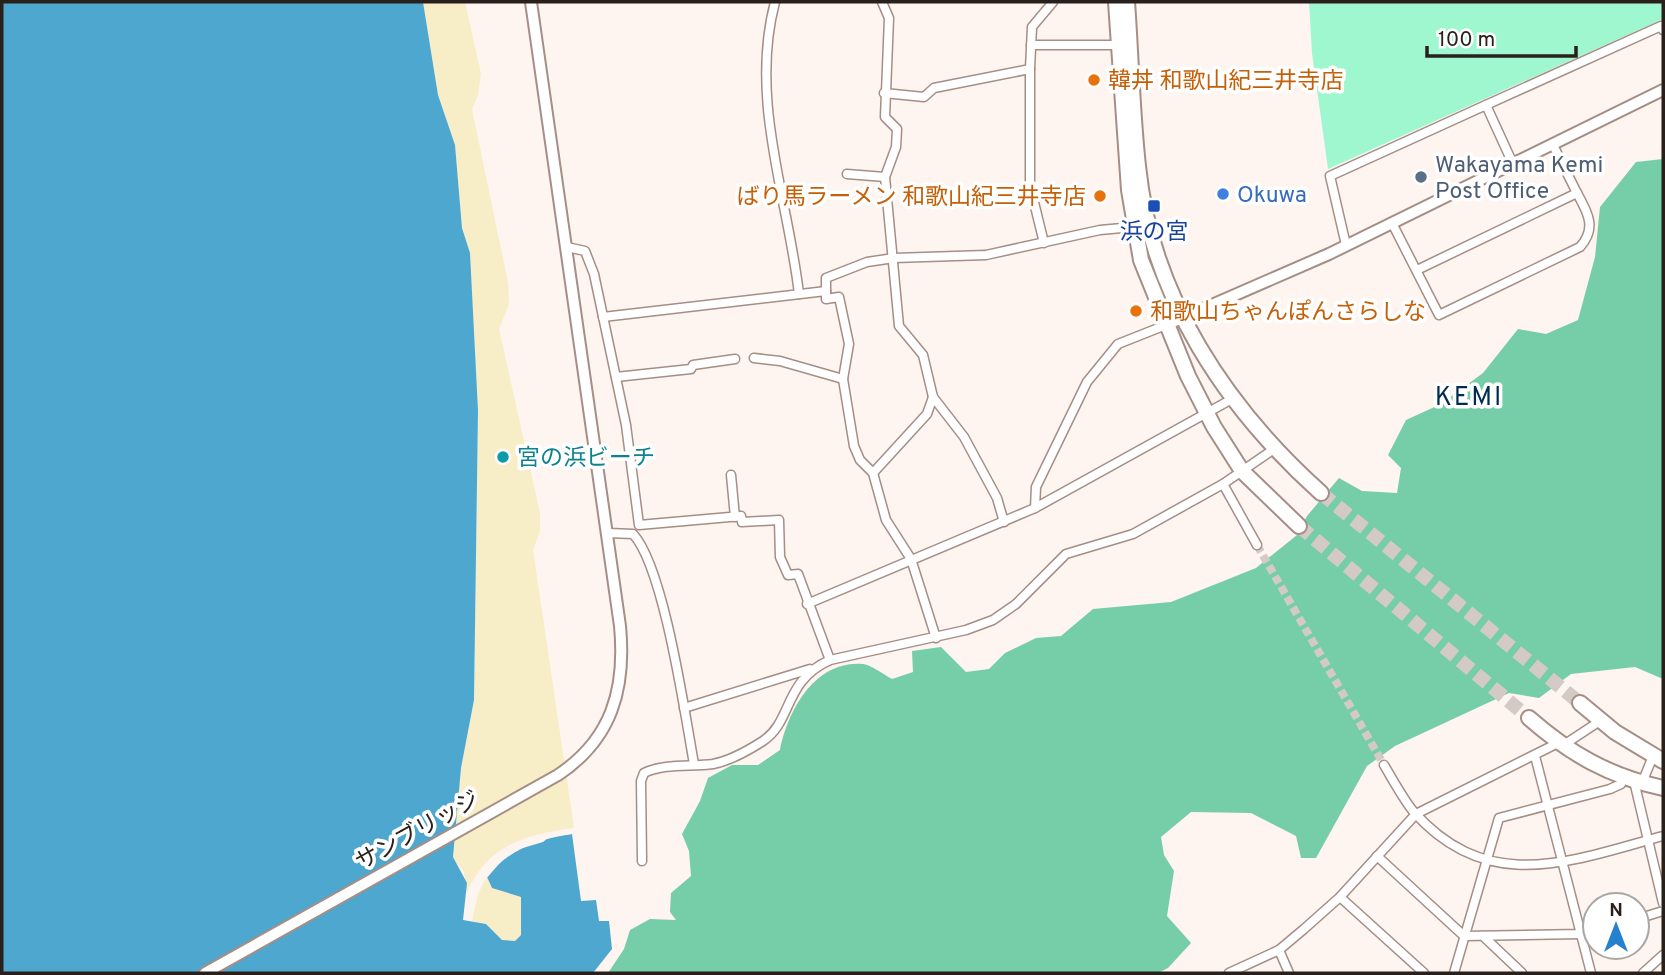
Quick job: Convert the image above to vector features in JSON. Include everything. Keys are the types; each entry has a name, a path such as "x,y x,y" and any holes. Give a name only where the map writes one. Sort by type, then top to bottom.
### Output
{"highway":[{"path":"1116,2 1133,227 1141,260 1206,412 1242,471 1299,526"},
{"path":"1127,2 1141,188 1159,259 1183,318 1232,399 1274,449 1321,493"},
{"path":"1580,703 1600,721 1658,758"},
{"path":"1528,718 1560,745 1587,762 1633,780 1663,788"}],"street":[{"name":"サンブリッジ","path":"205,973 571,766 610,722 619,693 621,643 608,533 531,2"},
{"path":"775,2 770,25 768,130 799,294"},
{"path":"881,2 889,18 885,117 897,129 896,147 885,177 899,326 923,355 933,397 964,437 997,498 1004,522"},
{"path":"1044,243 1030,186 1030,69 1032,27 1053,2"},
{"path":"1346,246 1329,176 1663,27"},
{"path":"1031,45 1119,45"},
{"path":"884,93 924,97 934,88 1030,69"},
{"path":"1035,508 1036,487 1087,382 1118,344 1167,326 1346,246 1663,90"},
{"path":"1486,105 1513,164"},
{"path":"1392,223 1439,315 1580,247 1589,236 1591,219 1553,145"},
{"path":"847,174 885,177"},
{"path":"1417,270 1577,193"},
{"path":"936,638 911,559 886,520 873,473 860,460 854,446 843,379 849,344 839,297 826,299 826,278 867,262 894,258 986,255 1100,230 1133,227"},
{"path":"567,247 580,248 588,257 603,317 632,459 639,524 633,534"},
{"path":"603,317 826,291"},
{"path":"754,358 780,361 843,379"},
{"path":"616,377 691,369 693,365 735,359"},
{"path":"873,473 927,414 933,397"},
{"path":"807,604 1035,508 1232,399"},
{"path":"684,708 813,668 830,660 936,638 993,620 1016,604 1066,554 1133,534 1223,484 1274,449"},
{"path":"731,475 735,517"},
{"path":"1223,484 1257,545"},
{"path":"639,524 741,516 742,522 779,520 780,556 788,575 798,575 830,660"},
{"path":"608,533 633,534"},
{"path":"633,534 661,600 694,764"},
{"path":"642,861 641,776 653,770 717,763 763,741 772,733 800,681 813,668"},
{"path":"1229,973 1279,950 1340,897 1413,810 1560,745 1600,721"},
{"path":"1377,856 1464,936 1581,934 1535,756"},
{"path":"1454,973 1499,818 1610,789 1633,780 1658,758"},
{"path":"1384,765 1413,810 1441,836 1465,852 1486,860 1517,866 1562,864 1663,836"},
{"path":"1633,780 1663,903"},
{"path":"1340,897 1424,973"},
{"path":"1483,936 1522,973"},
{"path":"1279,950 1289,973"},
{"path":"1643,973 1663,955"}],"green space":[{"path":"1309,2 1663,2 1663,19 1328,169 1312,53"},
{"path":"1663,159 1663,679 1635,667 1571,674 1539,698 1509,693 1395,746 1367,766 1316,858 1301,858 1296,836 1251,813 1191,812 1161,837 1164,855 1174,871 1167,916 1191,943 1168,968 1158,973 608,973 624,949 630,930 650,919 676,920 670,912 671,893 691,876 689,851 682,834 700,801 708,778 732,765 758,765 780,750 797,704 818,679 831,670 846,665 863,664 892,679 913,672 912,651 941,647 966,672 989,669 1005,653 1036,638 1061,636 1093,609 1171,602 1256,568 1297,535 1307,516 1339,478 1362,491 1397,493 1401,468 1388,455 1406,420 1441,404 1483,373 1518,329 1546,334 1578,320 1595,257 1600,207 1636,162"}],"sand":[{"name":"宮の浜ビーチ","path":"423,2 465,2 481,74 478,95 472,109 508,283 509,304 499,329 540,513 540,531 533,550 574,828 540,834 510,845 485,863 467,893 464,872 453,858 461,768 474,700 478,410 470,253 462,228 455,145 438,95"},
{"path":"487,877 492,888 521,897 521,935 515,941 502,940 486,924 472,921 478,894"}],"water":[{"path":"2,2 423,2 438,95 455,145 462,228 470,253 478,410 474,700 461,768 453,857 467,883 463,920 486,924 502,940 515,941 521,935 521,897 492,888 487,877 515,852 536,842 572,834 581,901 596,900 599,921 609,921 612,949 593,973 2,973"}],"pier":[{"path":"572,830 572,834 549,837 543,842 516,850 505,857 485,880 484,875 492,864 514,847 548,834"}],"tunnel":[{"path":"1321,493 1580,703"},
{"path":"1299,526 1529,718"},
{"path":"1257,545 1384,765"}],"place":[{"name":"韓丼 和歌山紀三井寺店","path":"1094,80"},
{"name":"Wakayama Kemi Post Office","path":"1421,177"},
{"name":"Okuwa","path":"1223,194"},
{"name":"ばり馬ラーメン 和歌山紀三井寺店","path":"1100,196"},
{"name":"浜の宮","path":"1154,206"},
{"name":"和歌山ちゃんぽんさらしな","path":"1136,311"},
{"name":"宮の浜ビーチ","path":"503,457"}],"district":[{"name":"KEMI","path":"1469,396"}]}
